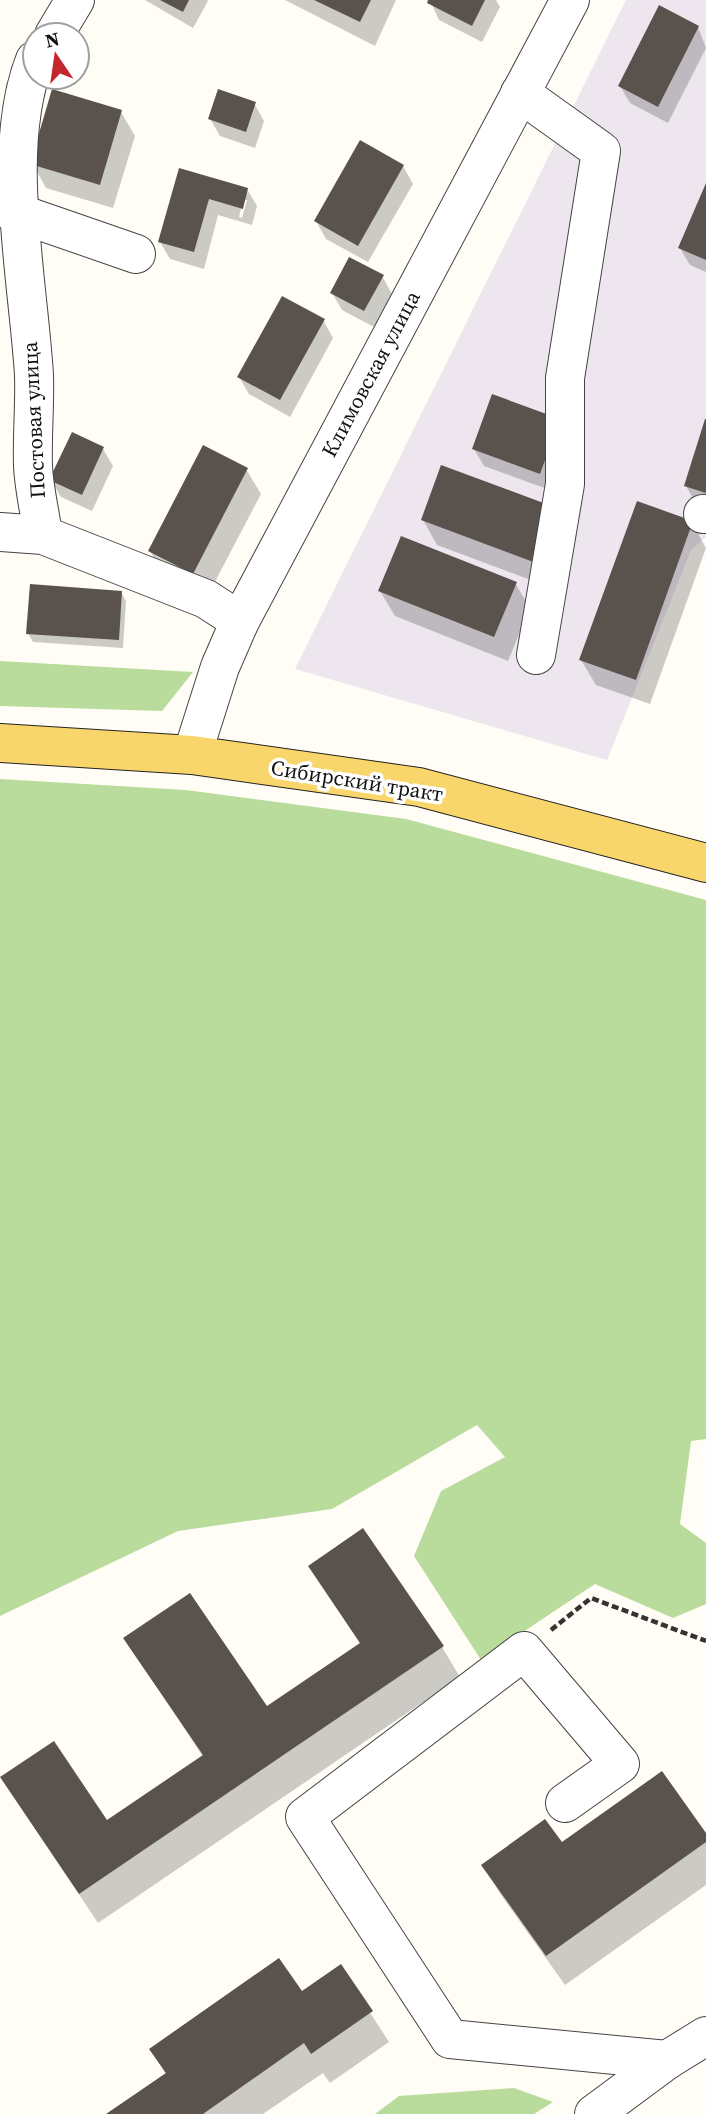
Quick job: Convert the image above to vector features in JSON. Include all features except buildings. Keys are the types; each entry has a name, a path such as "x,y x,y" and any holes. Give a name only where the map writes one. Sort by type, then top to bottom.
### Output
{"main road":[{"name":"Сибирский тракт","path":"0,743 192,755 419,787 706,863"}],"street":[{"path":"62,21 75,0"},
{"name":"Климовская улица","path":"192,755 220,667 240,621 569,0"},
{"name":"Постовая улица","path":"8,81 7,222 34,374 33,469 43,535"},
{"path":"520,93 601,151 565,378 565,484 536,655"},
{"path":"7,222 136,254"},
{"path":"0,532 43,535 206,599 240,621"},
{"path":"565,1802 620,1765 524,1651 305,1817 450,2039 667,2060"},
{"path":"609,2109 667,2060 706,2036"}],"path":[{"path":"524,1651 591,1598 706,1641"}],"shaded area":[{"path":"626,0 706,0 706,537 691,550 607,760 295,669"}],"green space":[{"path":"0,661 193,672 162,711 0,706"},
{"path":"0,779 186,790 406,819 706,900 706,1439 691,1441 680,1524 706,1543 706,1604 673,1618 595,1584 481,1660 414,1556 441,1491 505,1457 477,1425 332,1509 178,1531 0,1616"},
{"path":"514,2088 553,2102 534,2114 375,2114 399,2096"}]}
